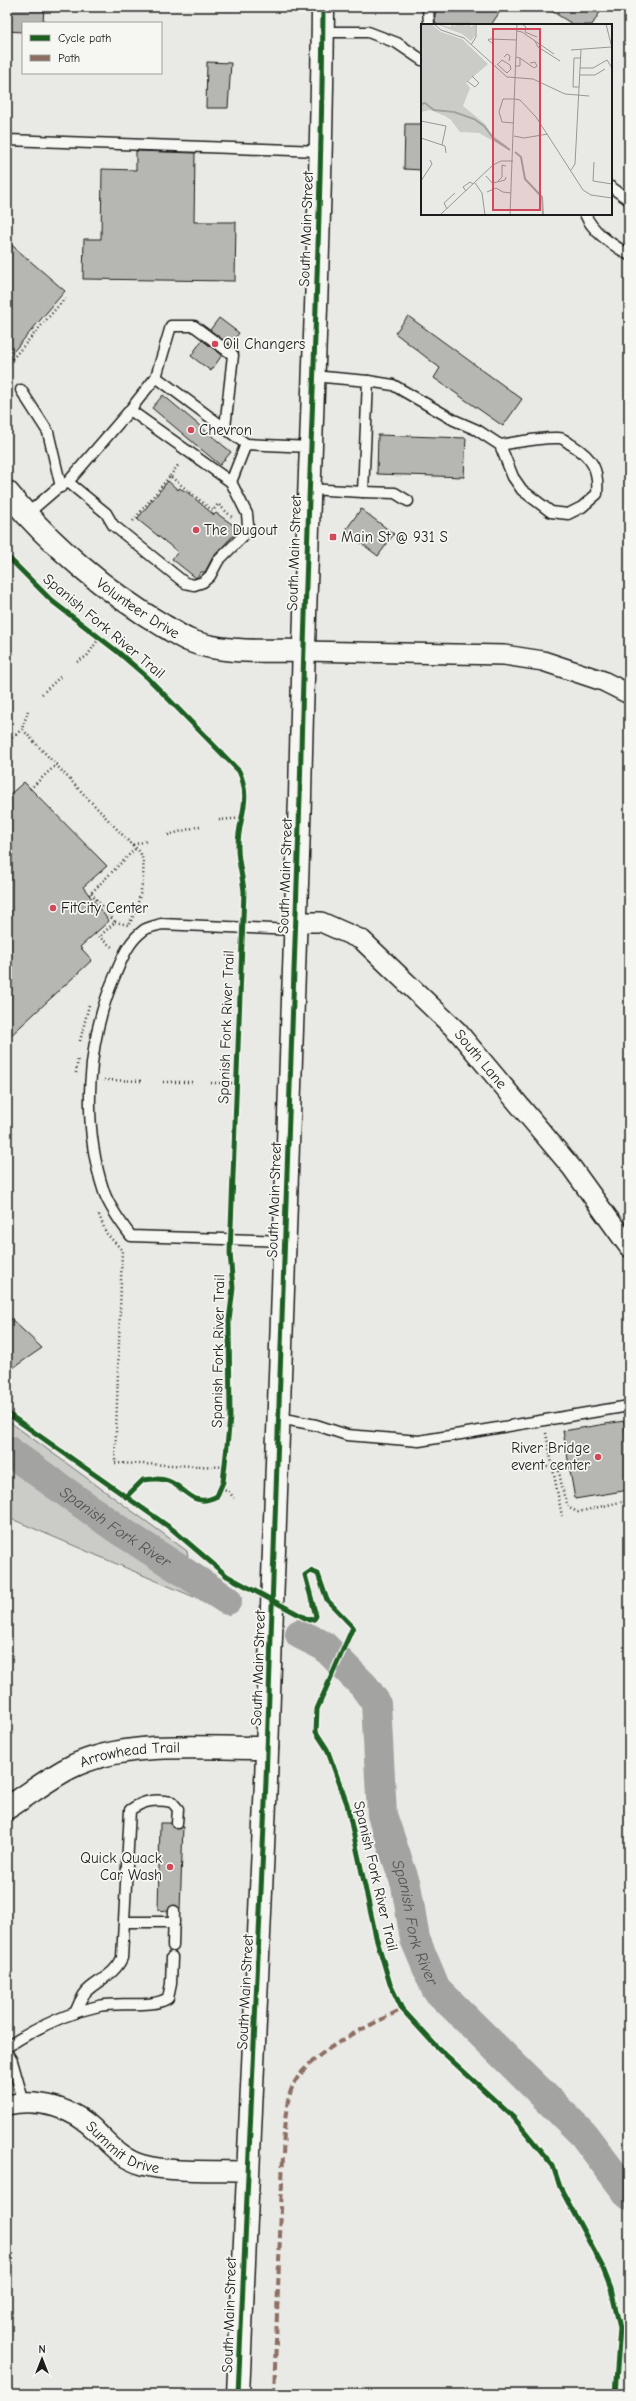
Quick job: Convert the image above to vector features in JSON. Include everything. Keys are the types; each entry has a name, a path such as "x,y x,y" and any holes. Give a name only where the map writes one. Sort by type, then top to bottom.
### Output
{"main road":[{"name":"South Main Street","path":"238,2394 246,2171 256,2020 276,1506 294,926 300,797 308,489 321,151 323,7"},
{"name":"Volunteer Drive","path":"7,492 26,515 84,568 146,615 191,641 229,649 303,651"},
{"name":"Arrowhead Trail","path":"7,1808 71,1767 116,1753 149,1749 267,1748"}],"street":[{"path":"303,651 504,655 543,661 603,681 629,694"},
{"name":"South Lane","path":"294,926 320,922 362,940 458,1032 572,1168 629,1247"},
{"name":"Summit Drive","path":"15,2104 50,2104 65,2110 95,2130 111,2148 126,2158 143,2165 246,2171"}],"lane":[{"path":"428,7 429,24"},
{"path":"323,32 368,32 397,43 421,59"},
{"path":"7,144 7,140 321,151"},
{"path":"612,188 629,200"},
{"path":"585,215 588,222 606,240 629,255"},
{"path":"26,515 64,484 130,410 156,377 171,326 194,326 233,356 225,428"},
{"path":"312,376 368,380 393,385 454,420 477,430 500,445 513,477 522,490 551,512 568,514 582,507 596,494 598,479 593,463 579,450 561,438 541,438 500,445"},
{"path":"156,377 246,444 310,448"},
{"path":"363,492 368,380"},
{"path":"21,390 48,432 64,484 106,513 119,530 185,583 194,585 203,582 210,576 218,561 243,536 248,525 248,514 231,482 130,410"},
{"path":"231,482 246,444"},
{"path":"308,489 395,493 408,501"},
{"path":"285,1241 131,1236 120,1222 104,1193 93,1142 89,1095 94,1039 106,996 128,946 144,930 161,924 294,926"},
{"path":"279,1418 316,1425 347,1435 419,1441 629,1406"},
{"path":"75,2013 87,1990 108,1977 118,1968 122,1958 126,1922 130,1810 144,1802 162,1800 172,1802 178,1809 177,1823"},
{"path":"173,1946 174,1911"},
{"path":"126,1922 174,1922"},
{"path":"7,2047 25,2034 75,2013 99,2005 159,2004 168,1998 171,1984 172,1957"},
{"path":"7,2053 12,2061 15,2104"}],"path":[{"path":"7,365 67,296"},
{"path":"32,330 35,333"},
{"path":"133,521 179,464"},
{"path":"170,476 194,498 213,511 218,504 237,521"},
{"path":"77,662 87,656 102,639"},
{"path":"42,694 62,675"},
{"path":"7,743 22,729 28,711"},
{"path":"22,729 57,764 132,845 147,841"},
{"path":"30,789 57,764"},
{"path":"242,824 244,812"},
{"path":"219,820 244,818"},
{"path":"168,835 200,826"},
{"path":"128,925 115,922 90,894 136,848"},
{"path":"99,938 115,922"},
{"path":"95,934 112,947"},
{"path":"102,1080 144,1081"},
{"path":"162,1082 193,1082"},
{"path":"211,1083 236,1083"},
{"path":"552,1432 545,1433 562,1516"},
{"path":"224,1474 225,1462"},
{"path":"523,1471 552,1466 569,1466"},
{"path":"558,1466 564,1496 570,1508 578,1512 629,1500"},
{"path":"217,1496 223,1482"},
{"path":"221,1489 229,1492 234,1498"}],"shaded area":[{"path":"7,1420 187,1551 194,1597 7,1517"}],"building":[{"path":"7,7 44,7 43,22 22,22 22,32 7,31"},
{"path":"439,7 503,7 492,24 436,24 435,23 435,14"},
{"path":"545,7 603,7 593,24 572,24"},
{"path":"207,62 231,63 228,108 206,108"},
{"path":"405,124 421,124 421,170 404,169"},
{"path":"136,151 195,153 194,222 236,222 235,281 83,279 84,239 101,239 102,169 136,170"},
{"path":"7,241 65,291 7,359"},
{"path":"408,316 522,399 503,426 434,378 440,368 395,333"},
{"path":"219,318 239,333 230,345 210,330"},
{"path":"202,340 222,355 211,371 191,356"},
{"name":"Chevron","path":"163,395 231,452 220,465 152,408"},
{"path":"378,435 466,438 464,477 377,474"},
{"name":"The Dugout","path":"168,481 178,490 179,488 187,492 214,515 216,513 239,529 213,557 205,572 201,572 196,578 172,559 178,552 137,519"},
{"path":"361,509 394,534 378,556 345,531"},
{"name":"FitCity Center","path":"24,782 107,866 83,887 109,921 80,947 92,960 7,1039 7,797"},
{"path":"7,1315 42,1348 7,1372"},
{"name":"River Bridge event center","path":"624,1421 629,1448 629,1490 575,1499 563,1431"},
{"name":"Quick Quack Car Wash","path":"160,1823 171,1823 176,1829 183,1826 180,1910 174,1905 168,1911 158,1910"}],"waterway":[{"name":"Spanish Fork River","path":"7,1450 116,1528 227,1600"},
{"name":"Spanish Fork River","path":"300,1634 324,1646 364,1686 376,1703 382,1815 406,1885 415,1939 436,1989 583,2134 629,2195"}],"marked path":[{"path":"274,2394 284,2130 287,2104 291,2091 296,2080 305,2068 330,2048 344,2039 402,2009"}],"cycle path":[{"path":"238,2394 266,1781 316,303 322,106 323,7"},
{"name":"Spanish Fork River Trail","path":"7,556 52,601 118,652 147,677 239,771 245,792 245,801 238,838 239,859 244,892 230,1253 233,1288 229,1321 230,1418 223,1482 217,1496 208,1500 195,1498 172,1483 157,1479 143,1480 126,1497"},
{"name":"Spanish Fork River Trail","path":"7,1413 172,1529 227,1576 309,1620 314,1619 316,1616 305,1575 311,1571 318,1574 327,1600 353,1627 317,1709 316,1732 327,1749 347,1804 376,1937 390,1984 402,2009 435,2045 514,2118 553,2166 560,2187 602,2266 611,2289 620,2328 615,2394"}],"place":[{"name":"Oil Changers","path":"215,344"},
{"name":"Chevron","path":"191,430"},
{"name":"The Dugout","path":"196,530"},
{"name":"Main St @ 931 S","path":"333,537"},
{"name":"FitCity Center","path":"53,908"},
{"name":"River Bridge event center","path":"598,1457"},
{"name":"Quick Quack Car Wash","path":"170,1867"}]}
